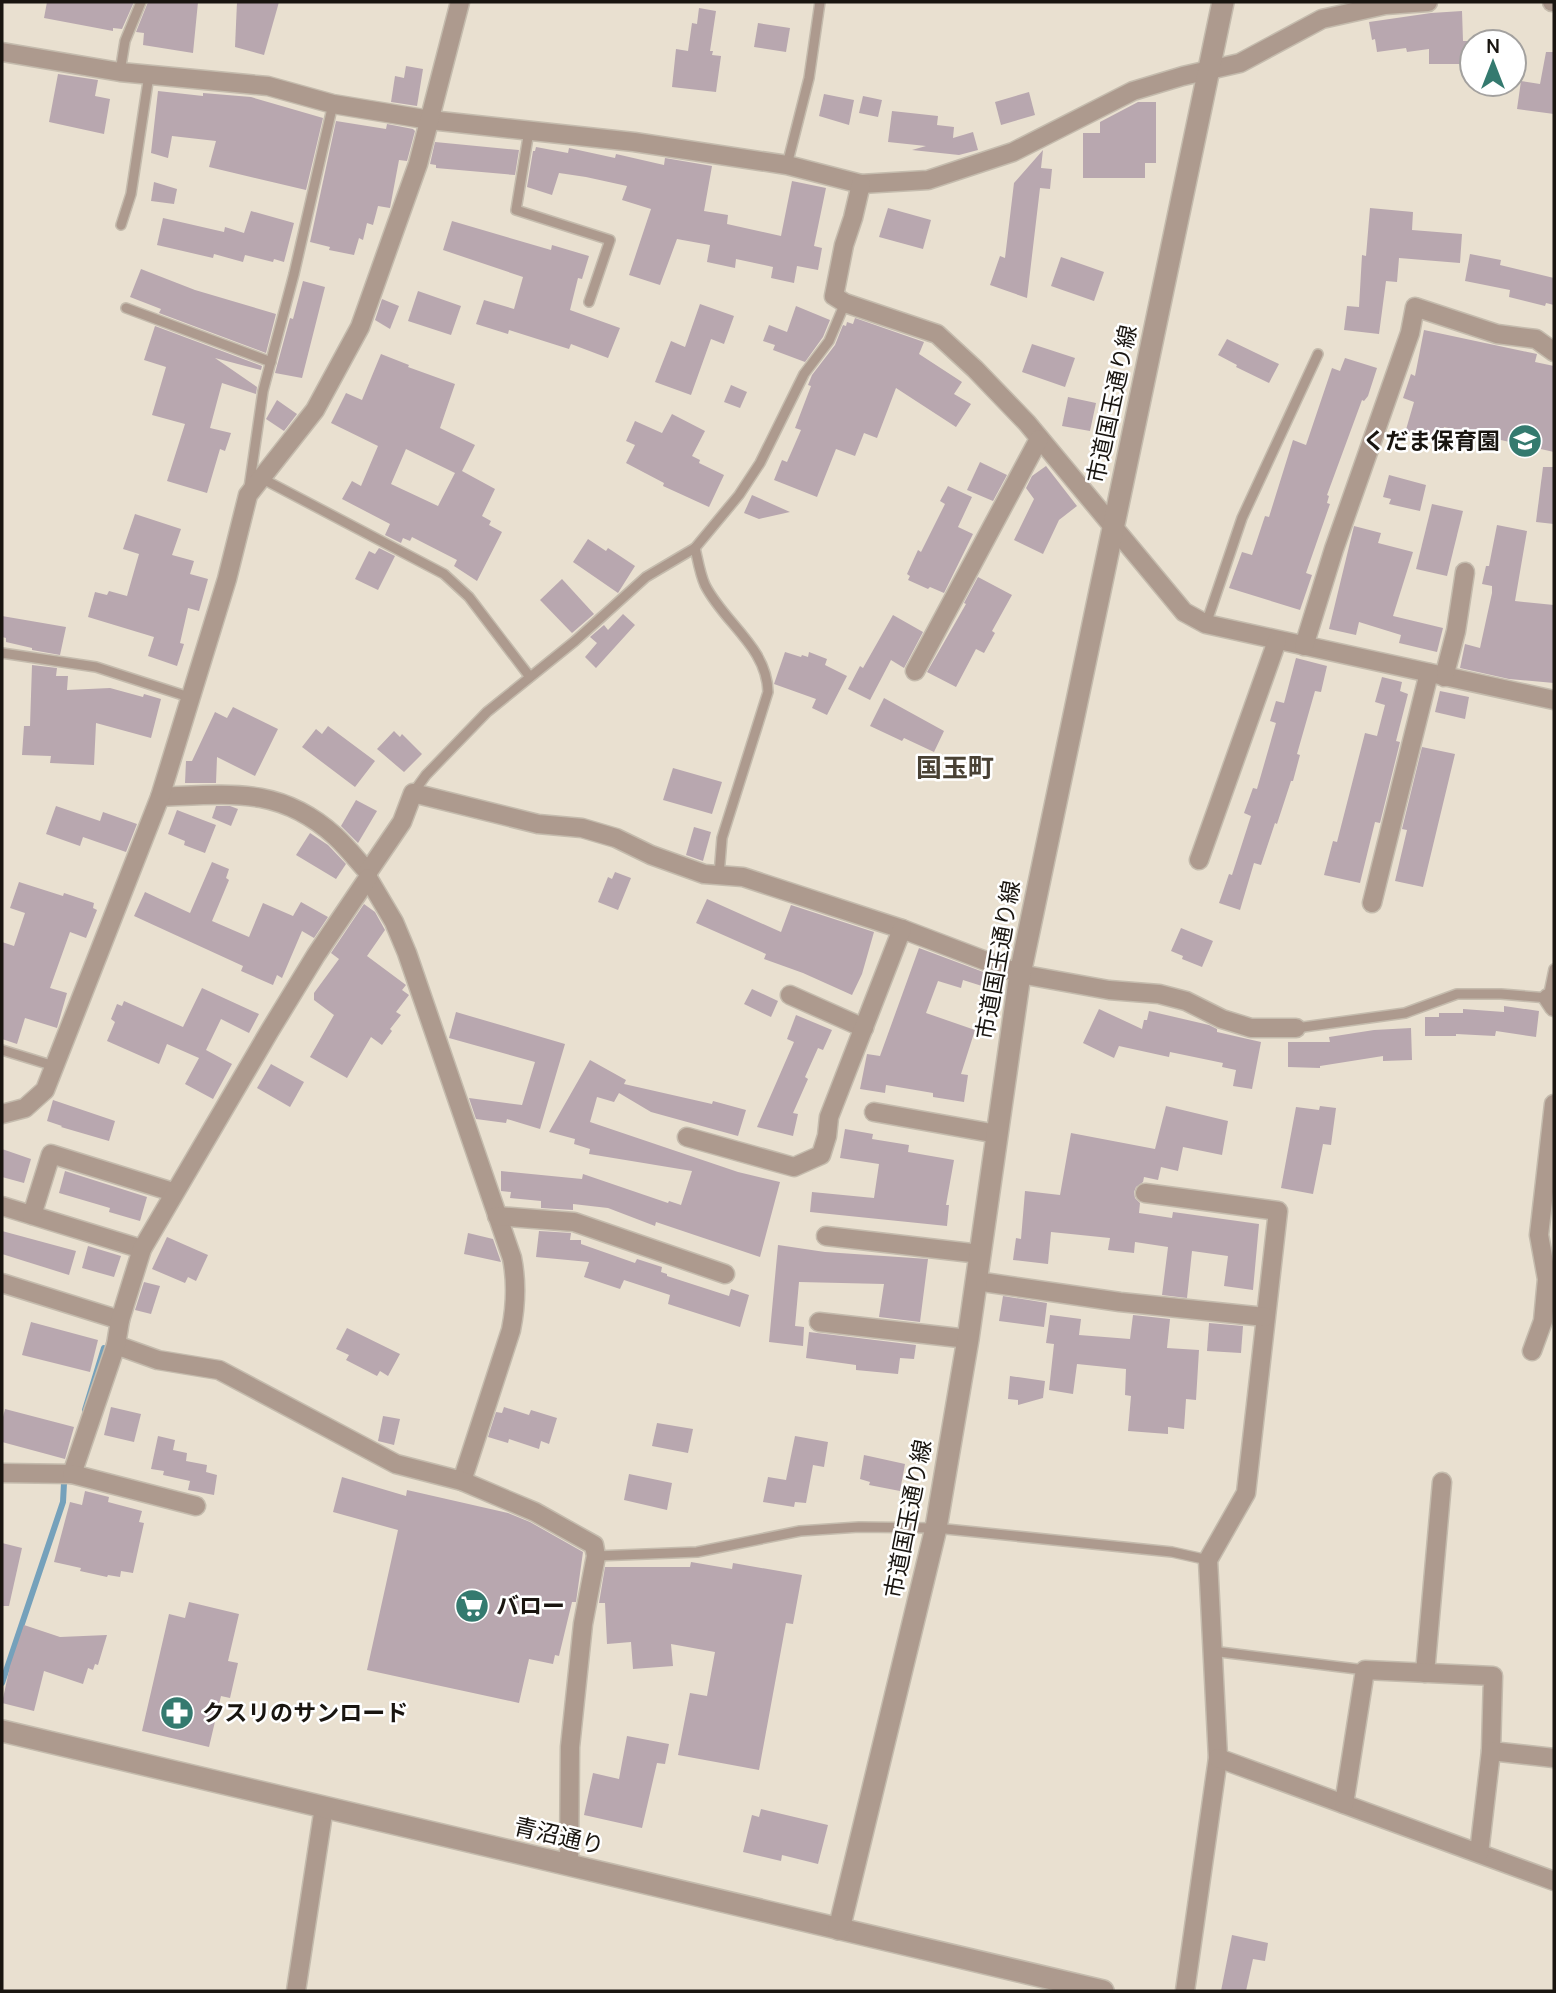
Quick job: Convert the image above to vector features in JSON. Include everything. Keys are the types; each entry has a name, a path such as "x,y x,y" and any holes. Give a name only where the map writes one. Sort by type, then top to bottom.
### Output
{"street":[{"path":"2,1114 25,1108 45,1090 160,797 227,579 248,495 315,410 360,327 418,164 460,2"},
{"name":"市道国玉通り線","path":"839,1929 936,1528 968,1339 1020,974 1223,2"},
{"path":"2,52 120,72 268,86 333,104 430,120 634,142 788,166 861,184 928,180 1013,152 1133,91 1240,63 1322,19 1385,5 1428,2"},
{"path":"861,184 844,244 834,296 845,303 937,334 975,369 1039,439 1184,612 1206,624 1554,700"},
{"path":"1304,646 1334,549 1410,333 1415,307 1497,334 1536,339 1554,352"},
{"path":"915,671 1039,439"},
{"path":"1372,903 1436,675 1456,631 1465,572"},
{"path":"1199,860 1277,640"},
{"path":"72,1474 116,1345 120,1320 142,1249 173,1192 316,955 402,822 413,793 538,824 582,828 616,838 651,855 704,874 743,877 902,929 1020,974 1110,990 1159,994 1186,1001 1222,1019 1251,1028 1296,1028"},
{"path":"160,797 231,794 269,798 298,810 334,835 368,875 394,922 512,1258 516,1278 516,1304 511,1329 463,1481"},
{"path":"687,1138 794,1167 821,1155 829,1117 902,929"},
{"path":"790,995 864,1028"},
{"path":"1532,1351 1543,1321 1550,1280 1539,1235 1549,1210 1554,1104"},
{"path":"874,1112 997,1134"},
{"path":"32,1215 51,1154 173,1192"},
{"path":"1145,1193 1278,1212 1246,1493 1208,1560 1218,1758 1185,1991"},
{"path":"2,1206 142,1249"},
{"path":"497,1216 574,1222 725,1274"},
{"path":"826,1236 980,1254"},
{"path":"976,1281 1120,1302 1265,1317"},
{"path":"2,1283 120,1320"},
{"path":"819,1322 968,1339"},
{"path":"116,1345 158,1360 219,1370 397,1464 463,1481 535,1512 594,1545 596,1556 583,1623 570,1747 569,1865"},
{"path":"2,1473 72,1474 197,1506"},
{"path":"1425,1673 1442,1482"},
{"path":"1344,1804 1365,1670 1493,1676 1491,1751 1479,1853"},
{"name":"青沼通り","path":"2,1731 1103,1991"},
{"path":"1491,1751 1554,1758"},
{"path":"1218,1758 1554,1881"},
{"path":"296,1991 324,1807"}],"lane":[{"path":"120,72 125,41 141,2"},
{"path":"788,166 809,78 820,2"},
{"path":"121,225 131,194 149,75"},
{"path":"248,495 257,425 333,104"},
{"path":"529,131 516,210 610,240 589,303"},
{"path":"413,793 426,775 487,712 646,577 695,548 739,495 760,463 804,374 829,341 845,303"},
{"path":"126,308 271,362"},
{"path":"1206,624 1242,518 1318,354"},
{"path":"261,478 444,574 469,597 530,677"},
{"path":"695,548 706,587 757,656 767,678 768,692 722,838 719,875"},
{"path":"2,653 96,667 189,697"},
{"path":"1296,1028 1405,1013 1457,994 1501,994 1551,1002 1554,969"},
{"path":"2,1049 54,1066"},
{"path":"596,1556 697,1552 800,1531 859,1527 936,1528 1172,1552 1208,1560"},
{"path":"1212,1651 1365,1670"}],"building":[{"path":"47,2 134,2 122,29 113,28 113,31 44,18"},
{"path":"148,2 198,2 193,53 143,45 144,33 136,32"},
{"path":"237,2 279,2 264,55 235,47"},
{"path":"699,8 716,11 710,51 713,51 712,55 721,56 716,92 672,87 676,49 688,51 692,23 697,24"},
{"path":"1462,11 1463,28 1458,28 1458,64 1429,64 1429,49 1407,52 1406,48 1377,52 1369,22"},
{"path":"758,23 790,28 786,52 754,47"},
{"path":"1546,52 1554,52 1554,114 1517,109 1519,98 1528,98 1528,82 1540,84"},
{"path":"406,66 423,69 417,106 391,102 395,76 404,78"},
{"path":"58,74 98,80 95,96 110,99 104,134 49,122"},
{"path":"158,91 251,97 323,118 306,190 209,167 216,141 172,136 168,158 151,153"},
{"path":"1029,92 1035,115 1001,125 995,102"},
{"path":"824,94 854,100 849,125 819,116"},
{"path":"863,96 882,100 878,117 859,113"},
{"path":"1138,102 1156,102 1156,163 1145,163 1145,178 1083,178 1083,133 1100,133 1100,122"},
{"path":"892,111 938,116 937,125 954,127 953,138 973,132 978,150 959,155 912,150 926,146 888,142"},
{"path":"336,121 386,129 387,124 415,131 407,161 399,160 390,208 378,206 373,225 367,223 363,240 359,238 354,255 329,250 330,247 310,242"},
{"path":"435,142 519,150 515,175 436,168 436,165 430,164"},
{"path":"536,147 568,153 569,148 615,158 616,154 664,165 665,158 712,166 704,211 728,215 727,224 781,236 792,181 826,188 814,246 822,248 818,270 797,266 794,283 771,278 773,267 736,259 735,268 707,262 710,245 677,239 660,285 629,275 651,209 622,200 627,186 586,177 559,173 552,195 527,187"},
{"path":"1043,150 1041,168 1052,169 1050,189 1040,188 1027,298 990,285 1000,256 1005,258 1014,183"},
{"path":"154,182 177,189 174,204 151,201"},
{"path":"888,208 931,220 923,249 879,237"},
{"path":"1370,208 1413,212 1412,230 1462,234 1460,263 1399,258 1397,282 1386,281 1379,334 1344,330 1347,306 1359,307 1362,255 1366,256"},
{"path":"251,211 294,223 284,262 245,255 243,262 214,254 213,258 157,245 163,218 224,232 225,227 244,233"},
{"path":"452,221 551,250 552,245 589,256 582,279 578,278 570,310 620,328 608,358 571,344 569,349 509,330 508,334 476,324 484,300 514,309 523,277 443,250"},
{"path":"1470,254 1501,260 1500,265 1554,278 1554,305 1546,303 1545,306 1509,297 1510,290 1465,281"},
{"path":"1061,257 1104,272 1094,301 1051,286"},
{"path":"141,269 195,290 276,314 266,353 159,313 161,309 130,297"},
{"path":"303,281 325,287 302,378 275,373"},
{"path":"418,291 461,306 451,335 408,321"},
{"path":"382,299 399,306 390,329 375,320"},
{"path":"700,304 734,316 724,344 711,339 691,395 655,382 671,341 685,347"},
{"path":"796,306 830,320 823,337 805,362 773,350 775,345 763,341 769,325 787,332"},
{"path":"855,318 924,342 919,354 962,382 954,394 971,404 956,427 896,388 877,438 864,433 855,456 836,449 817,497 774,480 782,460 787,462 801,430 795,428 811,386 808,385 812,375 835,345 843,325 846,326 847,322 853,324"},
{"path":"155,326 262,366 261,370 215,358 257,387 256,394 222,383 210,428 231,433 225,451 220,449 207,493 167,481 185,424 152,415 166,367 144,360"},
{"name":"くだま保育園","path":"1424,330 1537,354 1535,362 1554,366 1554,452 1444,427 1439,442 1405,433 1414,402 1403,398 1411,374 1415,376"},
{"path":"1227,339 1279,364 1269,383 1218,355"},
{"path":"1032,344 1075,358 1065,387 1022,372"},
{"path":"381,354 455,384 440,428 475,445 462,471 495,489 482,516 491,521 489,525 502,532 477,581 454,566 457,560 412,537 410,541 403,538 401,543 385,535 390,524 342,499 352,481 361,486 378,446 331,423 346,393 362,400","holes":["406,449 455,473 438,506 391,484"]},
{"path":"1345,358 1377,368 1368,396 1362,400 1327,495 1327,503 1330,504 1306,573 1312,575 1300,610 1229,588 1242,552 1252,555 1265,516 1269,517 1293,440 1306,445 1332,368 1340,371"},
{"path":"731,385 747,392 740,408 724,402"},
{"path":"1068,397 1096,403 1090,431 1062,426"},
{"path":"277,400 297,414 284,431 266,419"},
{"path":"672,414 705,431 692,456 700,460 699,463 724,475 709,507 663,486 664,483 626,463 635,445 626,441 635,421 662,433"},
{"path":"980,462 1007,475 993,501 967,490"},
{"path":"1046,466 1077,506 1059,520 1043,554 1014,540 1034,499 1026,488 1032,476"},
{"path":"1543,467 1554,467 1554,524 1536,522"},
{"path":"1389,475 1426,485 1420,511 1389,504 1391,499 1383,497"},
{"path":"948,486 972,497 958,527 973,534 944,593 908,580 910,576 907,574 945,504 940,501"},
{"path":"752,495 790,512 759,519 744,513"},
{"path":"1432,504 1463,511 1447,576 1416,569"},
{"path":"135,514 181,529 172,555 194,561 190,574 208,579 199,611 188,608 180,643 184,644 177,666 148,656 154,637 88,617 95,592 107,595 109,591 127,596 139,554 123,549"},
{"path":"1497,525 1527,531 1515,601 1554,605 1554,683 1509,679 1460,668 1465,644 1480,648 1492,593 1492,586 1482,584 1486,566 1489,566"},
{"path":"1354,526 1381,533 1378,543 1413,552 1393,616 1443,628 1437,652 1399,643 1401,635 1359,622 1356,635 1329,629"},
{"path":"588,539 606,551 608,548 635,566 618,593 573,562"},
{"path":"379,548 395,556 378,590 355,579 369,551 375,554"},
{"path":"978,577 1012,595 992,631 995,633 984,653 976,649 956,687 927,672 966,604 964,603"},
{"path":"562,579 594,614 572,633 540,600"},
{"path":"623,614 635,625 596,668 585,657 597,643 590,637 604,625 608,630"},
{"path":"893,615 923,632 904,668 891,660 870,700 848,689"},
{"path":"2,616 66,627 60,655 6,642 6,638 2,637"},
{"path":"785,652 808,657 809,652 827,659 825,665 847,676 827,715 812,708 816,699 774,684"},
{"path":"1296,658 1327,666 1321,692 1315,691 1297,754 1300,755 1293,781 1261,865 1254,863 1240,910 1219,903 1229,874 1232,875 1251,816 1244,813 1253,788 1257,789 1276,723 1270,721 1276,701 1284,703"},
{"path":"32,665 57,668 56,676 68,676 67,690 110,688 161,699 151,738 96,723 94,765 50,763 51,756 22,755 24,726 30,726"},
{"path":"1382,677 1402,682 1400,691 1408,694 1396,741 1400,742 1380,823 1375,822 1360,883 1324,875 1333,841 1337,842 1365,733 1377,736 1385,705 1375,702"},
{"path":"1440,691 1469,697 1465,719 1435,712"},
{"path":"884,698 944,731 934,752 870,726"},
{"path":"233,707 278,729 255,776 217,757 216,783 185,783 186,761 192,761 215,712 227,718"},
{"path":"328,726 375,761 355,787 302,747 316,729 322,734"},
{"path":"394,731 400,737 402,734 422,754 404,772 377,749"},
{"path":"1422,747 1455,754 1423,887 1395,881 1407,830 1402,829"},
{"path":"673,768 722,782 712,814 663,800"},
{"path":"356,800 377,811 358,843 341,826"},
{"path":"56,806 100,821 103,812 137,824 126,852 83,837 80,846 46,834"},
{"path":"216,806 238,809 231,826 212,818"},
{"path":"177,810 216,825 205,853 184,845 185,841 168,834"},
{"path":"694,827 711,832 703,861 686,855"},
{"path":"310,833 328,845 346,864 336,879 296,855"},
{"path":"212,862 229,869 226,878 229,880 212,921 249,937 263,903 293,916 301,902 328,917 314,938 302,931 282,978 277,975 273,985 241,971 243,966 134,916 145,892 190,913"},
{"path":"615,872 631,878 618,910 598,902 608,877 612,879"},
{"path":"19,882 94,903 93,908 97,910 86,938 70,932 50,988 67,993 57,1028 25,1018 17,1044 2,1039 2,942 14,946 25,913 10,908"},
{"path":"707,899 781,932 791,905 874,932 862,974 852,995 764,959 766,954 696,923"},
{"path":"364,904 375,912 385,930 367,956 406,985 402,990 409,995 396,1012 401,1015 382,1045 371,1037 347,1078 310,1057 334,1015 314,1000 314,993 339,959 331,953"},
{"path":"1181,928 1213,941 1202,967 1171,951"},
{"path":"919,948 986,973 982,986 963,980 961,988 938,981 926,1013 975,1030 961,1074 968,1075 964,1102 933,1097 933,1093 886,1085 885,1093 860,1089 867,1054 880,1056"},
{"path":"202,988 259,1014 249,1033 221,1019 206,1050 232,1064 213,1099 185,1084 199,1058 167,1044 159,1064 107,1041 115,1022 111,1019 117,1004 122,1006 124,1001 183,1027"},
{"path":"752,989 778,1001 771,1017 744,1004"},
{"path":"1504,1006 1539,1011 1536,1037 1496,1031 1495,1036 1425,1036 1425,1017 1439,1017 1439,1013 1463,1013 1463,1009 1504,1012"},
{"path":"1099,1009 1142,1029 1149,1011 1209,1025 1217,1029 1217,1032 1261,1042 1252,1089 1233,1086 1236,1070 1222,1067 1223,1063 1170,1052 1169,1057 1119,1046 1114,1058 1083,1043"},
{"path":"456,1012 565,1044 540,1129 507,1119 506,1123 476,1119 469,1098 522,1105 535,1062 449,1038"},
{"path":"796,1015 832,1030 823,1050 818,1048 805,1077 808,1079 793,1113 798,1114 793,1136 757,1127 794,1042 787,1039"},
{"path":"1411,1028 1412,1060 1383,1061 1383,1056 1320,1068 1288,1067 1288,1042 1330,1042 1329,1037"},
{"path":"590,1060 626,1080 624,1084 746,1110 738,1136 651,1112 619,1093 614,1102 597,1097 590,1122 738,1172 780,1182 760,1257 656,1222 655,1226 608,1208 573,1204 573,1210 541,1208 541,1201 510,1198 511,1192 501,1191 501,1171 582,1179 583,1174 681,1205 692,1171 589,1154 590,1149 574,1144 575,1139 549,1132"},
{"path":"271,1064 304,1082 290,1107 257,1088"},
{"path":"53,1100 115,1121 109,1141 47,1121"},
{"path":"1166,1106 1228,1121 1222,1155 1183,1147 1178,1171 1161,1167 1158,1180 1144,1177 1143,1182 1136,1187 1134,1192 1140,1203 1139,1213 1172,1218 1173,1212 1259,1224 1253,1290 1224,1286 1228,1256 1192,1251 1187,1298 1162,1295 1168,1247 1135,1242 1134,1253 1108,1250 1110,1238 1051,1232 1048,1264 1013,1260 1016,1238 1021,1239 1025,1191 1060,1195 1071,1133 1155,1149"},
{"path":"1320,1106 1336,1108 1331,1145 1323,1144 1313,1194 1281,1188 1296,1107 1319,1110"},
{"path":"845,1129 873,1134 872,1139 909,1145 908,1152 954,1160 946,1205 949,1205 947,1226 810,1212 812,1192 874,1198 879,1164 840,1158"},
{"path":"2,1149 31,1159 24,1183 2,1177"},
{"path":"65,1171 147,1197 140,1221 109,1212 110,1208 59,1193"},
{"path":"2,1231 76,1251 69,1275 2,1254"},
{"path":"539,1231 571,1233 570,1240 581,1240 581,1244 635,1263 637,1259 662,1267 661,1272 667,1276 729,1296 731,1289 749,1295 740,1327 668,1304 670,1295 624,1280 620,1289 584,1277 589,1262 536,1257"},
{"path":"468,1233 493,1239 501,1262 464,1254"},
{"path":"167,1237 208,1255 196,1281 188,1277 185,1283 152,1269"},
{"path":"778,1245 825,1252 928,1259 920,1322 879,1317 884,1284 799,1282 795,1326 804,1327 803,1346 769,1342"},
{"path":"88,1246 121,1256 114,1277 82,1268"},
{"path":"144,1282 160,1286 151,1314 135,1310"},
{"path":"1003,1296 1047,1303 1044,1327 999,1321"},
{"path":"1050,1315 1081,1319 1079,1335 1130,1339 1133,1315 1170,1319 1167,1348 1199,1350 1196,1400 1186,1399 1184,1429 1168,1427 1168,1434 1128,1431 1131,1396 1125,1395 1126,1369 1077,1364 1073,1394 1049,1390 1054,1344 1046,1343"},
{"path":"31,1322 98,1340 90,1372 22,1355"},
{"path":"1209,1323 1243,1326 1241,1353 1207,1351"},
{"path":"347,1328 400,1354 388,1376 380,1371 377,1376 346,1360 349,1355 336,1349"},
{"path":"809,1332 916,1345 914,1359 900,1358 898,1374 856,1370 856,1365 806,1358"},
{"path":"1010,1376 1045,1381 1043,1398 1018,1405 1018,1400 1008,1399"},
{"path":"111,1407 141,1414 134,1442 104,1435"},
{"path":"504,1407 529,1415 531,1410 557,1418 549,1444 541,1441 539,1449 509,1439 508,1443 488,1437 496,1412 502,1413"},
{"path":"5,1409 74,1427 65,1459 2,1442"},
{"path":"383,1416 400,1419 394,1445 378,1441"},
{"path":"657,1423 693,1429 688,1453 652,1446"},
{"path":"158,1436 175,1440 173,1450 187,1453 186,1461 207,1465 206,1472 217,1475 214,1495 188,1490 190,1481 163,1475 164,1471 151,1469"},
{"path":"795,1436 828,1442 824,1467 813,1465 806,1503 795,1502 794,1507 763,1502 768,1477 786,1480"},
{"path":"864,1455 905,1464 900,1491 869,1485 870,1482 860,1479"},
{"path":"629,1474 672,1483 667,1510 624,1500"},
{"path":"342,1477 406,1496 407,1490 508,1513 530,1522 583,1552 576,1602 572,1602 559,1656 555,1655 553,1664 529,1659 519,1703 367,1670 398,1530 333,1512"},
{"path":"85,1491 109,1497 108,1502 142,1511 139,1522 144,1523 133,1573 121,1571 120,1577 107,1577 54,1562 70,1502 82,1505"},
{"path":"2,1543 22,1548 9,1606 2,1606"},
{"path":"691,1562 732,1569 733,1563 802,1575 793,1624 786,1623 759,1770 678,1755 690,1693 707,1696 715,1652 671,1644 673,1666 633,1669 631,1642 607,1644 605,1603 599,1603 605,1567 690,1567"},
{"path":"189,1602 239,1614 228,1661 238,1663 230,1698 221,1696 209,1747 142,1731 169,1614 185,1618"},
{"path":"24,1625 60,1637 107,1635 98,1665 95,1664 93,1670 88,1668 83,1684 44,1671 34,1711 2,1703 10,1666"},
{"path":"627,1736 669,1744 665,1764 657,1763 642,1828 584,1815 593,1773 619,1779"},
{"path":"761,1809 828,1825 818,1864 782,1855 781,1861 743,1852 752,1815 759,1817"},
{"path":"1232,1935 1268,1943 1265,1961 1253,1959 1246,1991 1221,1991"}],"waterway":[{"path":"85,1410 104,1348"},
{"path":"2,1683 63,1502 64,1483"}],"place":[{"name":"くだま保育園","path":"1525,441"},
{"name":"バロー","path":"472,1606"},
{"name":"クスリのサンロード","path":"177,1713"}],"district":[{"name":"国玉町","path":"955,768"}]}
